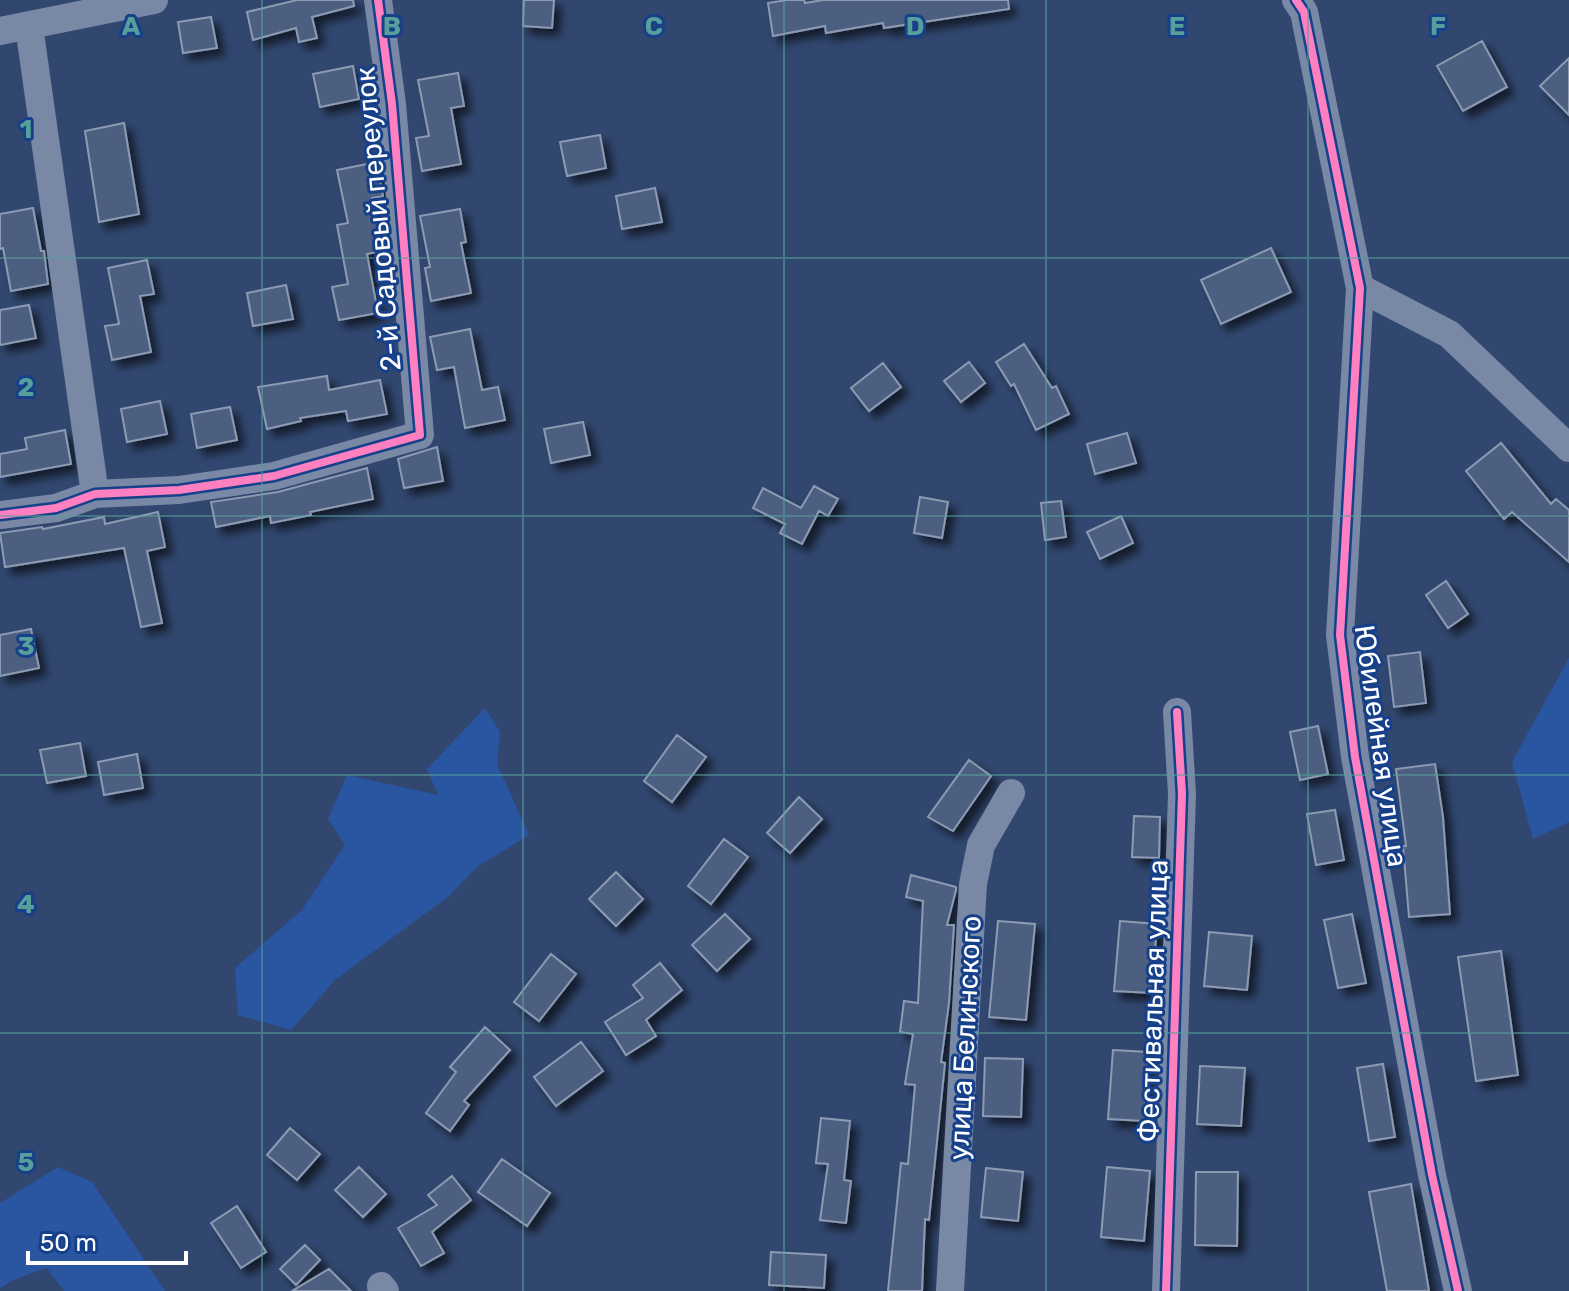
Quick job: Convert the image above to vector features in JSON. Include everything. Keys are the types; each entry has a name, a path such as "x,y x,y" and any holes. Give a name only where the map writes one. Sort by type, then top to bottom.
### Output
{"street":[{"path":"0,31 154,0"},
{"name":"2-й Садовый переулок","path":"95,494 179,490 274,476 420,435 392,104 378,0"},
{"name":"Юбилейная улица","path":"1303,4 1360,288 1340,635 1358,773 1432,1175 1458,1291"},
{"path":"0,515 56,508 95,494 29,26"},
{"path":"1360,288 1449,334 1569,448"},
{"name":"Фестивальная улица","path":"1166,1291 1182,794 1177,712"},
{"name":"улица Белинского","path":"950,1291 973,884 981,845 1011,793"}],"shaded area":[{"path":"1569,658 1569,822 1533,839 1512,762"},
{"path":"485,708 500,732 497,764 529,835 477,867 449,896 335,980 291,1030 238,1015 235,968 302,910 345,845 328,819 347,775 438,795 427,769"},
{"path":"58,1167 92,1182 165,1291 64,1291 47,1268 0,1288 0,1203"}],"building":[{"path":"297,0 353,0 354,6 312,17 317,38 299,42 296,28 253,40 247,12"},
{"path":"524,0 554,0 552,28 523,26"},
{"path":"804,0 805,3 823,0 1008,0 1009,9 884,28 883,23 826,33 825,26 773,36 768,3"},
{"path":"211,17 217,48 183,53 178,22"},
{"path":"1482,41 1507,87 1463,111 1437,66"},
{"path":"1569,58 1569,115 1540,86"},
{"path":"353,66 359,99 320,107 313,74"},
{"path":"458,73 464,106 451,108 461,164 422,171 416,138 429,136 418,80"},
{"path":"124,123 139,214 99,222 85,131"},
{"path":"600,135 606,168 567,176 560,142"},
{"path":"377,162 383,196 372,198 382,251 367,254 378,313 339,320 332,287 348,284 337,225 348,223 337,170"},
{"path":"655,188 662,222 622,229 616,196"},
{"path":"33,208 41,251 44,251 48,284 11,291 3,248 0,249 0,214"},
{"path":"460,209 466,242 461,243 471,293 431,301 425,268 430,267 420,216"},
{"path":"1271,248 1291,292 1221,324 1201,280"},
{"path":"147,260 154,294 140,296 151,352 112,360 105,326 119,324 108,268"},
{"path":"286,285 293,319 253,326 247,293"},
{"path":"29,305 36,338 0,345 0,310"},
{"path":"470,329 482,390 498,387 505,420 465,428 454,367 437,370 430,337"},
{"path":"1024,344 1052,388 1056,386 1069,414 1036,430 1014,384 1011,386 996,362"},
{"path":"969,362 985,383 961,402 944,381"},
{"path":"883,363 901,387 869,411 851,388"},
{"path":"327,376 329,390 380,380 387,414 348,421 346,411 300,418 301,421 267,429 258,387"},
{"path":"160,401 167,434 127,442 121,409"},
{"path":"230,407 237,440 197,448 191,414"},
{"path":"583,422 590,455 551,463 544,429"},
{"path":"65,430 71,464 0,477 0,454 27,449 25,438"},
{"path":"1127,433 1136,463 1095,474 1087,444"},
{"path":"1501,443 1551,504 1556,499 1569,510 1569,562 1512,512 1504,519 1466,471"},
{"path":"437,447 443,481 404,488 398,459"},
{"path":"367,468 373,499 271,523 270,516 216,527 211,502 278,492"},
{"path":"814,486 838,499 828,516 819,511 802,544 780,533 785,524 753,508 763,488 801,508"},
{"path":"920,497 948,502 942,538 914,533"},
{"path":"1061,501 1066,537 1045,540 1041,503"},
{"path":"158,512 165,547 147,551 162,623 141,627 124,548 5,567 0,533 43,529 104,517 105,524"},
{"path":"1121,516 1133,543 1100,559 1087,532"},
{"path":"1446,581 1468,614 1448,628 1426,595"},
{"path":"31,629 39,668 0,676 0,635"},
{"path":"1420,652 1426,703 1394,707 1388,656"},
{"path":"1318,726 1328,774 1300,780 1290,732"},
{"path":"677,735 706,757 672,802 644,781"},
{"path":"80,743 86,776 47,783 40,750"},
{"path":"137,754 143,788 104,795 98,762"},
{"path":"969,760 991,776 953,831 928,817"},
{"path":"1435,764 1443,817 1450,914 1409,917 1403,846 1406,846 1396,769"},
{"path":"799,797 822,819 790,853 767,833"},
{"path":"1335,810 1344,860 1316,865 1307,814"},
{"path":"1134,816 1160,817 1159,858 1132,857"},
{"path":"724,839 748,857 711,904 688,886"},
{"path":"616,872 643,899 616,926 589,899"},
{"path":"911,875 956,887 956,890 947,925 954,925 941,1062 945,1063 929,1220 925,1219 922,1291 888,1291 901,1163 908,1164 915,1085 905,1084 913,1034 900,1032 904,1001 918,1003 923,901 906,897"},
{"path":"725,914 750,939 717,971 692,945"},
{"path":"1352,914 1366,983 1338,988 1324,920"},
{"path":"998,921 1035,924 1026,1020 989,1017"},
{"path":"1120,921 1157,924 1152,993 1114,991"},
{"path":"1209,932 1252,936 1247,990 1204,986"},
{"path":"1501,951 1518,1075 1476,1081 1458,957"},
{"path":"551,954 576,974 539,1021 514,1002"},
{"path":"660,963 682,990 646,1020 656,1036 626,1055 605,1022 643,998 633,985"},
{"path":"485,1027 510,1050 464,1101 469,1105 450,1131 426,1113 456,1072 450,1067"},
{"path":"581,1042 603,1071 556,1106 534,1077"},
{"path":"1113,1050 1148,1052 1144,1121 1108,1119"},
{"path":"985,1058 1023,1059 1021,1117 983,1116"},
{"path":"1383,1064 1395,1137 1369,1141 1357,1068"},
{"path":"1200,1066 1245,1068 1241,1126 1197,1124"},
{"path":"821,1118 850,1121 844,1180 851,1181 846,1223 820,1220 828,1164 816,1163"},
{"path":"290,1128 320,1154 297,1180 267,1155"},
{"path":"502,1159 550,1193 527,1226 478,1192"},
{"path":"359,1167 386,1194 363,1217 335,1190"},
{"path":"1107,1167 1150,1171 1144,1241 1101,1237"},
{"path":"986,1168 1023,1172 1018,1221 981,1217"},
{"path":"1196,1172 1238,1172 1237,1246 1195,1245"},
{"path":"452,1176 471,1200 432,1232 444,1253 421,1266 398,1228 437,1205 428,1195"},
{"path":"1411,1184 1429,1291 1387,1291 1369,1192"},
{"path":"237,1206 266,1252 241,1268 211,1223"},
{"path":"305,1245 320,1260 296,1285 280,1269"},
{"path":"771,1252 826,1255 824,1288 769,1285"},
{"path":"329,1269 351,1291 292,1291"}],"cycle path":[{"path":"0,515 56,508 95,494 179,490 274,476 420,435 392,104 378,0"},
{"path":"1296,0 1304,12 1360,288 1340,635 1355,757 1432,1175 1458,1291"},
{"path":"1166,1291 1182,794 1177,712"}]}
